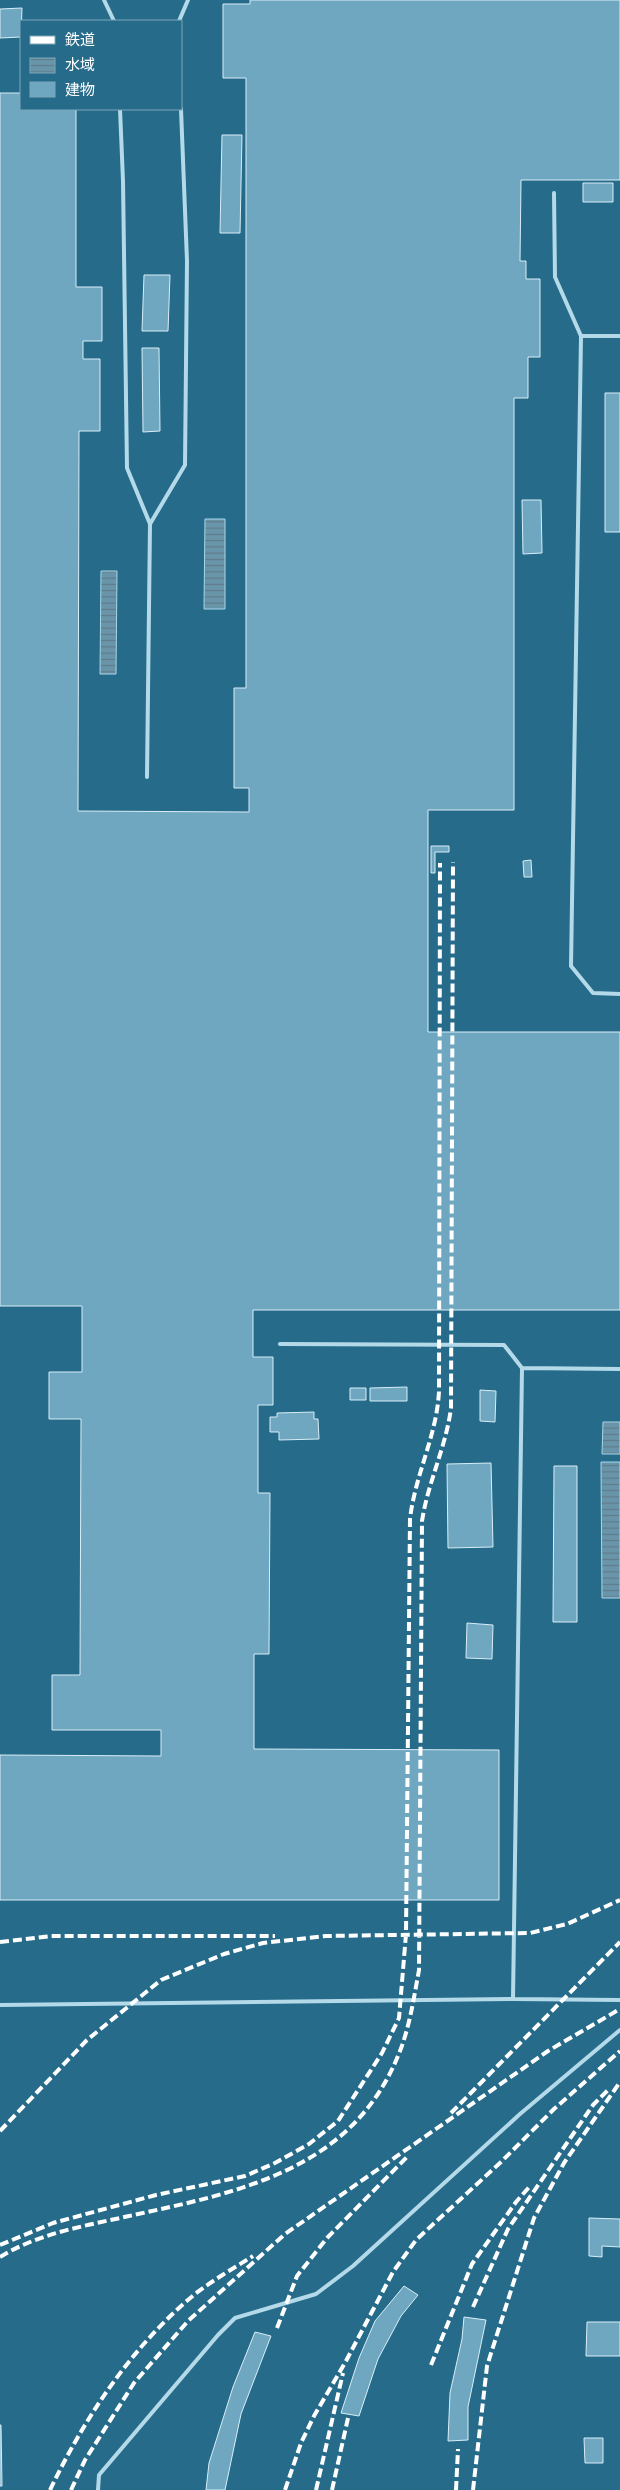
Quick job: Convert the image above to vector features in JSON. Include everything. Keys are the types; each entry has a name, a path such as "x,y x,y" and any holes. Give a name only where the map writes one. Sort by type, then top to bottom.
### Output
{"lane":[{"path":"104,0 114,20"},
{"path":"180,20 182,10 188,0"},
{"path":"120,110 123,181 127,468 150,524 147,777"},
{"path":"150,524 185,465 187,261 181,110"},
{"path":"554,193 555,277 581,336 571,966 593,993 620,994"},
{"path":"581,336 620,336"},
{"path":"280,1344 504,1345 522,1368 513,1998"},
{"path":"522,1368 620,1369"},
{"path":"0,2005 513,1998 620,2000"},
{"path":"98,2490 99,2475 235,2318 316,2294 353,2266 520,2114 620,2030"}],"water":[{"path":"205,519 225,519 225,609 204,609"},
{"path":"101,571 117,571 116,674 100,674"},
{"path":"603,1422 620,1422 620,1454 602,1454"},
{"path":"601,1462 620,1462 620,1598 602,1598"}],"building":[{"path":"250,0 620,0 620,180 521,180 520,261 526,261 526,279 540,279 540,357 528,357 528,398 514,398 514,810 428,810 428,1032 620,1032 620,1310 253,1310 253,1357 273,1357 273,1405 258,1405 258,1493 270,1493 269,1654 254,1654 254,1749 499,1750 499,1900 0,1900 0,1755 161,1756 161,1730 52,1730 52,1675 80,1675 81,1419 49,1419 49,1372 82,1372 82,1306 0,1306 0,93 20,93 20,110 76,110 76,287 102,287 102,341 83,341 83,359 100,359 100,431 79,431 78,811 249,812 249,788 234,788 234,688 246,688 246,78 223,78 223,4 250,4"},
{"path":"22,8 20,37 0,38 0,9"},
{"path":"222,135 242,135 240,233 220,233"},
{"path":"583,183 613,183 613,202 583,202"},
{"path":"144,275 170,275 168,331 142,331"},
{"path":"142,348 159,348 160,431 143,432"},
{"path":"605,393 620,393 620,532 605,532"},
{"path":"522,500 541,500 542,553 523,554"},
{"path":"431,846 449,846 449,852 435,852 435,873 431,873"},
{"path":"531,860 532,877 524,877 523,861"},
{"path":"407,1387 407,1401 370,1401 370,1388"},
{"path":"350,1388 366,1388 366,1400 350,1400"},
{"path":"480,1390 496,1391 495,1422 480,1421"},
{"path":"314,1412 314,1419 318,1419 319,1439 279,1440 279,1432 270,1432 270,1417 277,1417 277,1413"},
{"path":"491,1463 493,1547 448,1548 447,1464"},
{"path":"554,1466 577,1466 577,1622 553,1622"},
{"path":"467,1623 493,1625 492,1659 466,1658"},
{"path":"589,2218 620,2219 620,2247 602,2246 602,2257 589,2256"},
{"path":"404,2286 418,2295 401,2316 378,2359 359,2416 341,2413 359,2358 375,2321"},
{"path":"464,2317 486,2320 468,2407 468,2440 448,2441 450,2393 462,2339"},
{"path":"587,2322 620,2322 620,2356 586,2356"},
{"path":"255,2332 271,2336 241,2414 225,2490 206,2490 209,2463 233,2387"},
{"path":"1,2425 2,2486 0,2486"},
{"path":"584,2438 603,2438 603,2463 585,2463"}],"railway":[{"path":"0,2257 46,2236 212,2197 251,2185 289,2169 323,2149 354,2124 380,2091 400,2051 411,2011 419,1970 422,1521 428,1492 449,1422 451,1408 453,862"},
{"path":"0,2245 53,2223 156,2195 245,2176 275,2163 309,2144 338,2121 382,2053 399,2018 406,1934 410,1519 416,1487 434,1423 439,1391 440,863"},
{"path":"0,2131 87,2040 161,1980 224,1954 263,1943 326,1936 530,1933 567,1924 620,1900"},
{"path":"0,1942 51,1936 275,1936"},
{"path":"451,2113 620,1942"},
{"path":"71,2490 85,2460 134,2383 188,2321 285,2234 548,2051 620,2009"},
{"path":"285,2490 301,2443 314,2416 346,2361 393,2272 416,2240 501,2162 554,2109 620,2051"},
{"path":"473,2490 487,2366 534,2218 564,2163 620,2082"},
{"path":"473,2307 508,2229 593,2105 608,2090"},
{"path":"277,2328 297,2276 327,2238 409,2155"},
{"path":"431,2365 472,2264 516,2202 531,2185"},
{"path":"50,2490 79,2436 112,2384 151,2336 195,2294 253,2256"},
{"path":"316,2490 343,2373"},
{"path":"332,2490 348,2418"},
{"path":"456,2490 458,2449"}]}
